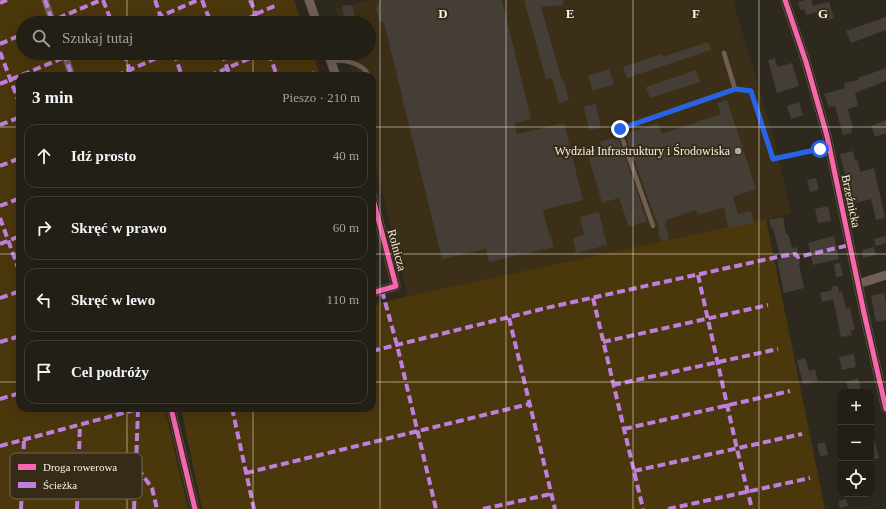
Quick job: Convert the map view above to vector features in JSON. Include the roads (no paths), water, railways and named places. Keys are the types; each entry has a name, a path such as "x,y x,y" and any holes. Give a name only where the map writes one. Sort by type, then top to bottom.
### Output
{"street":[{"path":"45,0 51,16"},
{"path":"309,0 315,16"},
{"name":"Brzeźnicka","path":"785,0 806,62 829,147 886,410"},
{"path":"66,60 71,72"},
{"path":"330,60 335,72"},
{"name":"Rolnicza","path":"376,210 396,286 376,292"},
{"path":"858,284 886,275"},
{"path":"172,412 195,509"}],"lane":[{"path":"724,53 736,89"},
{"path":"338,60 363,67 366,72"},
{"path":"652,226 620,129 736,89 751,91 773,159 829,147"}],"place":[{"name":"Wydział Infrastruktury i Środowiska","path":"738,151"}]}
